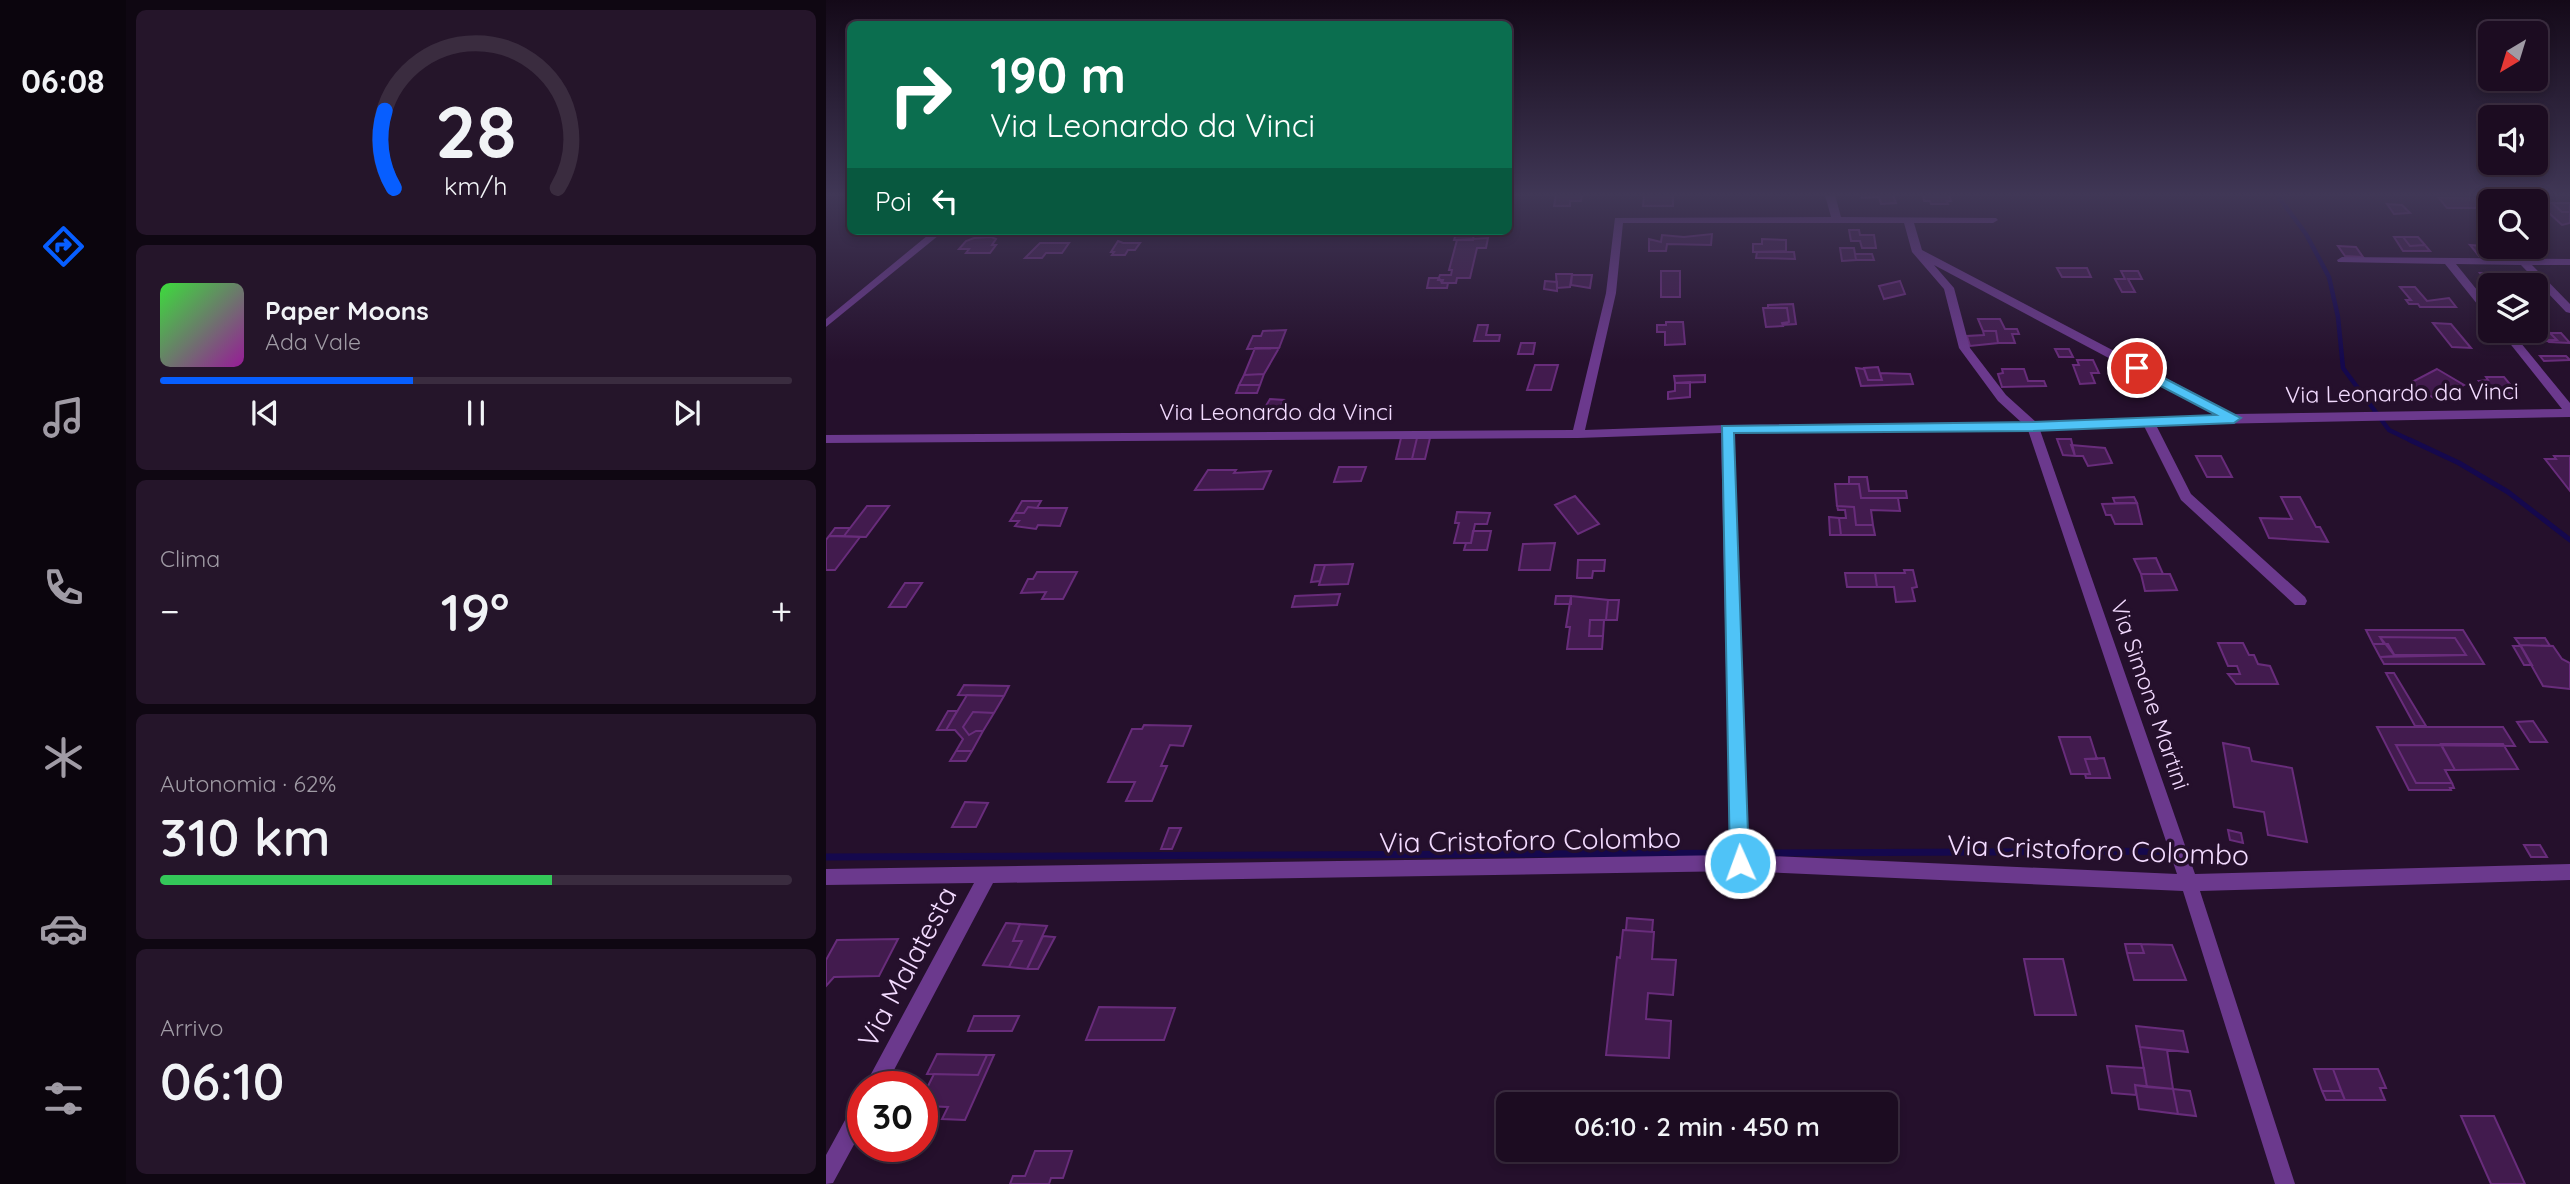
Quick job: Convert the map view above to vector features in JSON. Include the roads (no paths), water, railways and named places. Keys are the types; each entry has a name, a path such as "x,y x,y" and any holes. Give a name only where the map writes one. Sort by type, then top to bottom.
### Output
{"street":[{"path":"826,324 916,250"},
{"path":"1578,435 1611,293 1614,250"},
{"name":"Via Leonardo da Vinci","path":"1917,252 2234,418"},
{"name":"Via Simone Martini","path":"1917,252 1949,288 1965,348 2002,398 2033,426 2189,883 2285,1184"},
{"path":"2342,260 2570,262"},
{"path":"2449,262 2478,298"},
{"path":"2524,262 2570,310"},
{"path":"2515,343 2570,412"},
{"name":"Via Leonardo da Vinci","path":"826,439 1578,435 1727,429 2033,426 2234,418 2570,412"},
{"path":"2149,423 2186,497 2300,601"},
{"path":"1727,429 1739,856"},
{"name":"Via Cristoforo Colombo","path":"826,877 1739,856 2189,883 2570,872"},
{"name":"Via Malatesta","path":"883,1071 989,873"},
{"path":"826,1175 847,1136"}],"waterway":[{"path":"2315,250 2329,277 2338,317 2343,368 2389,430 2414,442"},
{"path":"2410,440 2459,463 2508,492 2570,540"},
{"path":"826,857 2216,851"}]}
